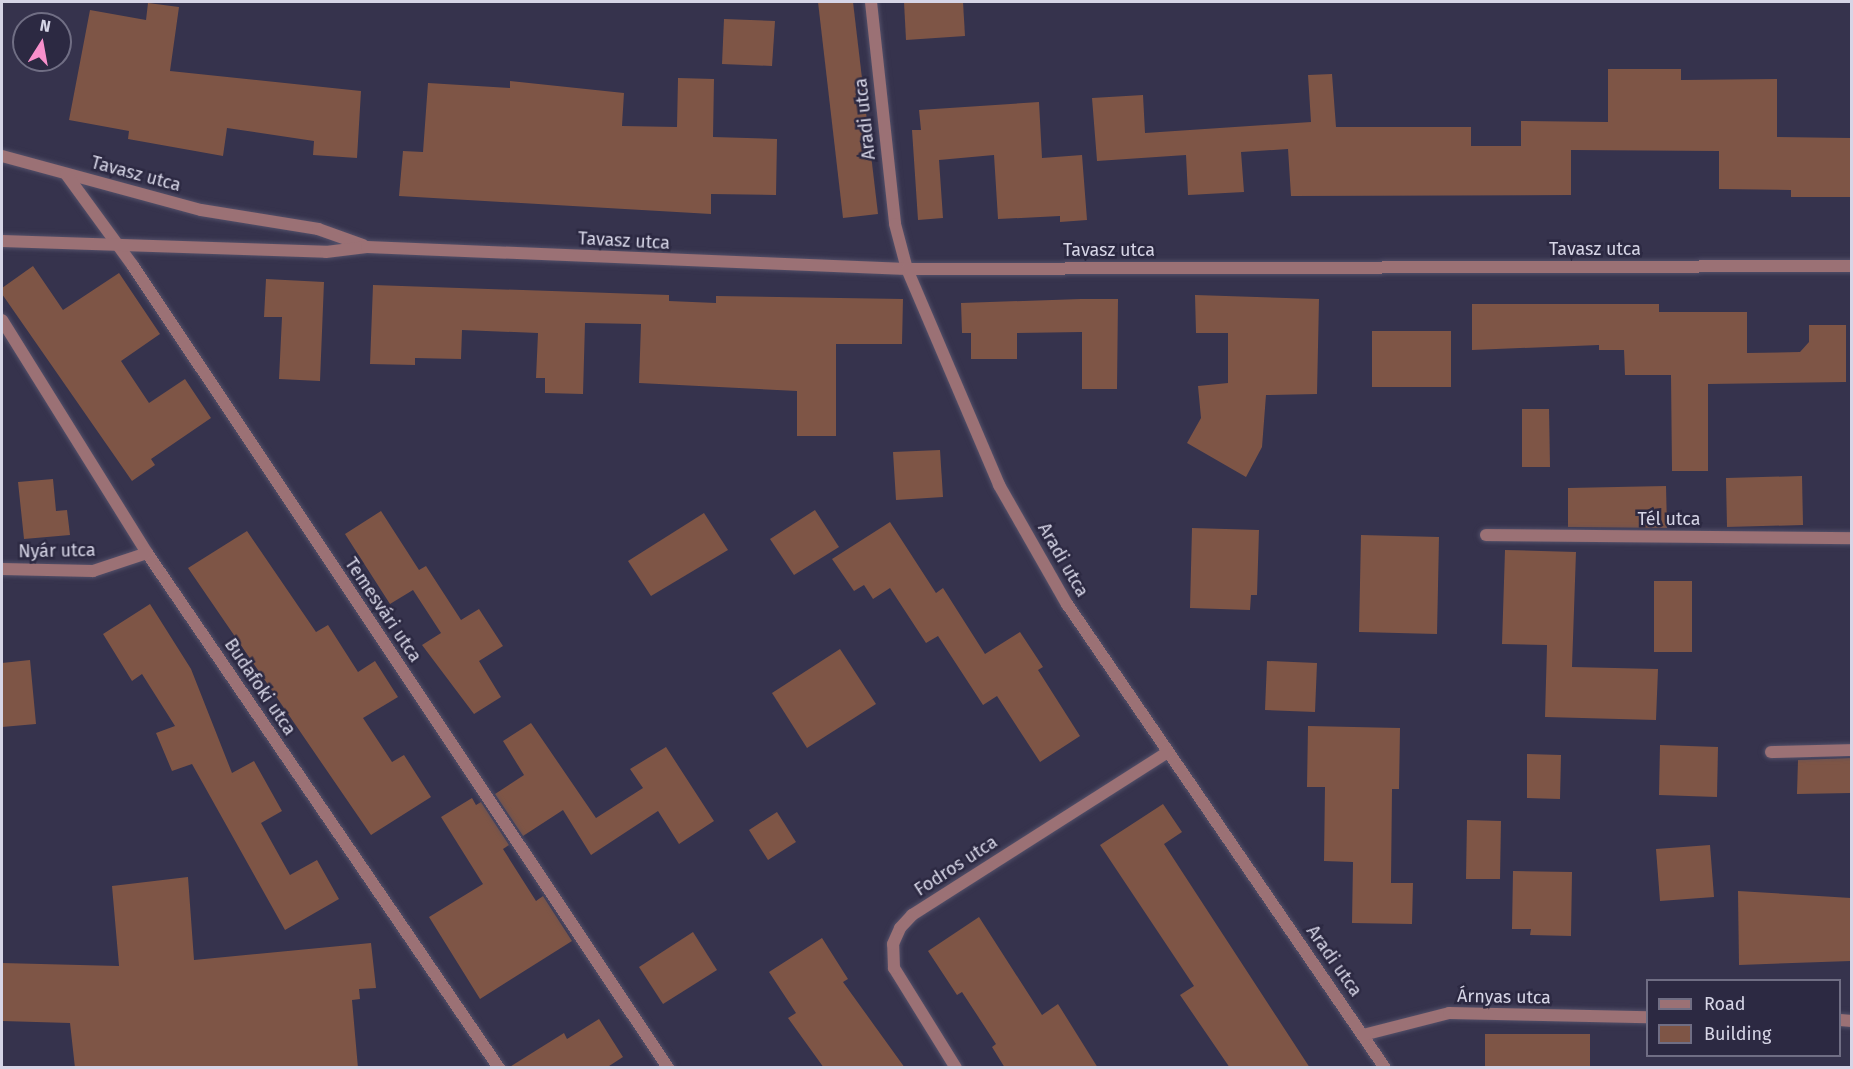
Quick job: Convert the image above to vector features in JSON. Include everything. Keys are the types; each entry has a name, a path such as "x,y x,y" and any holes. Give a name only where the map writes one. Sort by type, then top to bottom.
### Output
{"street":[{"name":"Aradi utca","path":"871,2 892,215 907,269 999,485 1067,604 1385,1068"},
{"name":"Tavasz utca","path":"2,156 201,210 318,228 367,247"},
{"name":"Temesvári utca","path":"66,174 122,248 668,1068"},
{"name":"Tavasz utca","path":"2,241 122,248 326,252 367,247 907,269 1851,266"},
{"name":"Budafoki utca","path":"2,320 147,554 500,1068"},
{"name":"Tél utca","path":"1486,535 1851,538"},
{"name":"Nyár utca","path":"2,569 93,572 147,554"},
{"path":"1771,752 1851,750"},
{"name":"Fodros utca","path":"956,1068 894,968 893,944 900,928 912,915 1168,752"},
{"name":"Árnyas utca","path":"1363,1035 1449,1013 1646,1017"}],"building":[{"path":"818,2 853,2 878,214 843,218"},
{"path":"904,2 963,2 965,36 906,40"},
{"path":"148,3 179,7 170,71 361,91 357,158 313,155 314,141 227,128 223,156 128,139 129,131 69,120 90,10 146,20"},
{"path":"724,19 775,21 772,66 722,64"},
{"path":"1608,69 1681,69 1681,80 1777,79 1777,137 1851,138 1851,197 1791,197 1791,190 1719,189 1719,151 1571,150 1571,195 1291,196 1288,149 1241,152 1244,192 1188,195 1186,155 1097,161 1092,98 1143,95 1145,133 1311,122 1308,75 1332,74 1336,127 1471,127 1471,146 1521,146 1521,121 1608,122"},
{"path":"678,78 714,79 713,137 777,139 776,195 711,194 711,214 399,196 403,151 423,152 428,83 510,88 510,81 624,93 622,126 677,127"},
{"path":"1039,102 1042,158 1082,155 1087,220 1060,222 1060,216 998,219 994,155 939,160 943,218 918,220 912,130 921,130 919,110"},
{"path":"33,266 63,310 119,273 160,334 121,361 149,403 185,379 211,418 151,459 155,465 132,481 2,294 2,288"},
{"path":"266,279 324,282 320,381 279,379 282,317 264,317"},
{"path":"373,285 669,295 669,301 716,303 716,296 903,299 902,344 836,344 836,436 797,436 797,391 639,383 641,324 585,323 583,394 545,393 545,378 536,378 538,333 462,330 461,359 415,358 415,365 370,364"},
{"path":"1195,295 1319,299 1317,394 1266,395 1262,447 1246,477 1187,443 1201,418 1198,386 1228,383 1228,333 1196,333"},
{"path":"1118,299 1117,389 1082,389 1082,332 1017,333 1017,359 971,359 971,333 962,333 961,303"},
{"path":"1472,304 1659,304 1659,312 1747,312 1747,353 1800,352 1809,342 1809,325 1846,325 1846,382 1708,384 1708,471 1672,471 1671,375 1625,375 1624,350 1599,350 1599,345 1472,350"},
{"path":"1372,331 1451,331 1451,387 1372,387"},
{"path":"1522,409 1549,409 1550,467 1522,467"},
{"path":"940,450 943,497 896,500 893,452"},
{"path":"1802,476 1803,525 1727,527 1726,478"},
{"path":"53,479 56,511 67,510 70,535 24,539 18,482"},
{"path":"1666,486 1667,528 1568,527 1568,488"},
{"path":"815,510 839,547 794,575 770,539"},
{"path":"381,511 419,570 426,566 461,620 479,609 503,646 479,661 501,697 474,714 422,645 441,633 413,590 390,604 345,534"},
{"path":"704,513 728,550 651,596 628,561"},
{"path":"890,522 936,593 943,588 985,654 1020,632 1043,667 1038,670 1080,736 1040,762 997,696 983,705 938,636 926,643 890,588 873,599 864,585 854,591 832,559"},
{"path":"1192,528 1259,530 1257,595 1251,595 1250,610 1190,608"},
{"path":"247,531 316,632 328,625 358,672 375,661 398,697 363,718 392,762 404,755 431,797 371,835 188,568"},
{"path":"1361,535 1439,537 1437,634 1359,632"},
{"path":"1505,550 1576,552 1572,667 1658,669 1656,720 1545,717 1547,645 1502,644"},
{"path":"1654,581 1692,581 1692,652 1654,652"},
{"path":"150,604 191,669 232,773 254,761 282,811 261,823 290,875 317,860 339,899 285,930 192,764 172,771 156,733 175,726 142,674 132,681 103,634"},
{"path":"840,649 876,704 807,748 772,693"},
{"path":"30,660 36,724 2,727 2,663"},
{"path":"1267,661 1317,663 1315,712 1265,710"},
{"path":"531,723 596,818 643,788 630,769 666,747 714,821 679,844 658,811 591,855 563,810 523,836 495,794 524,775 503,741"},
{"path":"1308,726 1400,728 1399,789 1392,789 1391,883 1413,883 1412,924 1352,923 1353,862 1324,861 1325,787 1307,787"},
{"path":"1660,745 1718,747 1717,797 1659,795"},
{"path":"1527,754 1561,755 1560,799 1527,798"},
{"path":"1851,758 1851,793 1797,794 1798,760"},
{"path":"472,798 476,805 481,802 509,845 503,849 536,901 543,896 572,941 480,999 429,917 483,884 441,817"},
{"path":"1163,804 1182,832 1164,844 1310,1068 1230,1068 1180,995 1194,986 1100,845"},
{"path":"777,812 796,842 768,860 749,830"},
{"path":"1467,820 1501,821 1500,879 1466,879"},
{"path":"1710,845 1714,897 1660,901 1656,849"},
{"path":"1513,871 1572,872 1571,936 1530,935 1531,929 1512,929"},
{"path":"188,877 194,960 371,943 376,988 359,989 360,999 352,1000 358,1068 75,1068 70,1023 2,1021 2,963 119,966 112,886"},
{"path":"1738,891 1851,898 1851,961 1739,965"},
{"path":"979,917 1042,1015 1058,1004 1098,1068 1005,1068 992,1047 996,1044 962,992 957,995 928,951"},
{"path":"693,932 717,970 663,1004 639,967"},
{"path":"822,938 848,979 843,982 905,1068 824,1068 788,1018 796,1013 769,972"},
{"path":"599,1019 623,1057 606,1068 508,1068 564,1033 567,1039"},
{"path":"1485,1034 1590,1034 1590,1068 1485,1068"}]}
